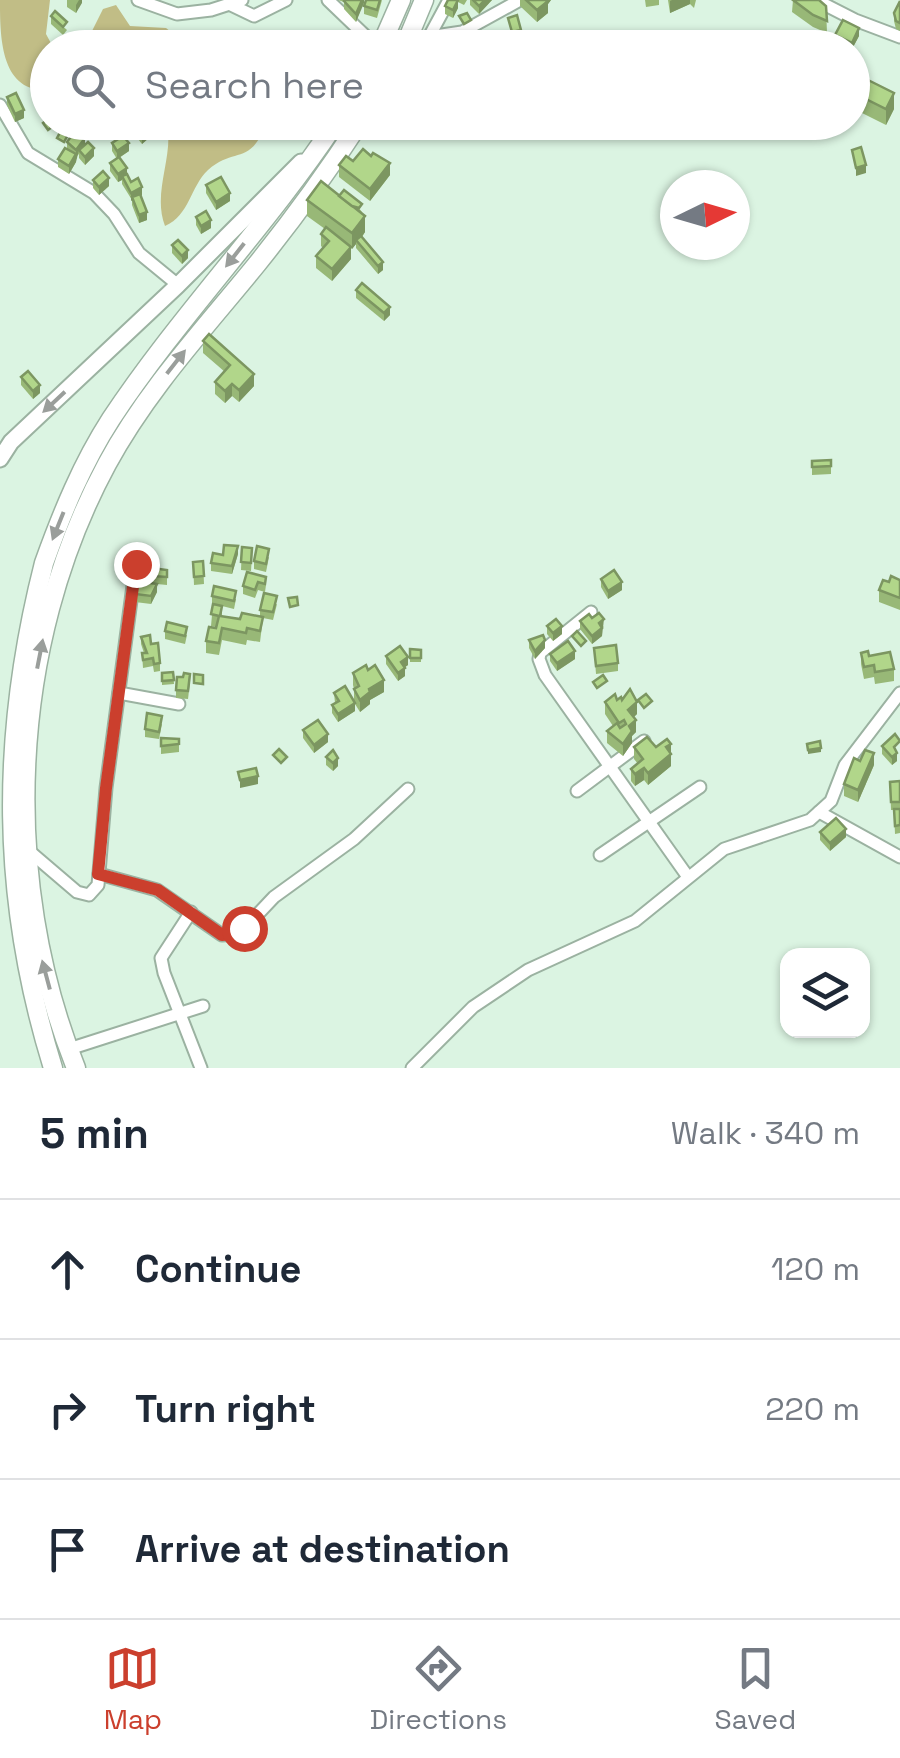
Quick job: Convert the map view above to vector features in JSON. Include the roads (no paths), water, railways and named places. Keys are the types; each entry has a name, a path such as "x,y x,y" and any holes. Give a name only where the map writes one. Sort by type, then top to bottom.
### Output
{"highway":[{"path":"387,30 401,0"},
{"path":"412,30 424,0"},
{"path":"54,1068 15,943 2,849 3,738 29,606 54,532 89,455 112,418 324,140"},
{"path":"76,1068 36,940 26,848 26,742 44,633 69,550 107,463 158,385 300,208 347,140"}],"main road":[{"path":"0,459 11,442 324,140"}],"street":[{"path":"138,0 177,14 236,2 254,16 286,0"},
{"path":"328,0 360,30"},
{"path":"434,30 449,0"},
{"path":"463,30 520,0"},
{"path":"816,0 900,37"},
{"path":"0,105 28,153 94,193 114,214 139,253 178,285"},
{"path":"26,848 77,892 89,895 98,885 136,564"},
{"path":"591,612 540,654 545,675 688,877"},
{"path":"118,692 178,704"},
{"path":"412,1068 473,1007 528,970 634,921 724,849 810,820 831,801 844,765 900,693"},
{"path":"577,791 644,741"},
{"path":"600,855 700,787"},
{"path":"98,874 158,890 222,935 240,934 274,897 354,839 408,789"},
{"path":"819,812 900,857"},
{"path":"191,912 161,958 200,1068"},
{"path":"68,1049 203,1006"}]}
